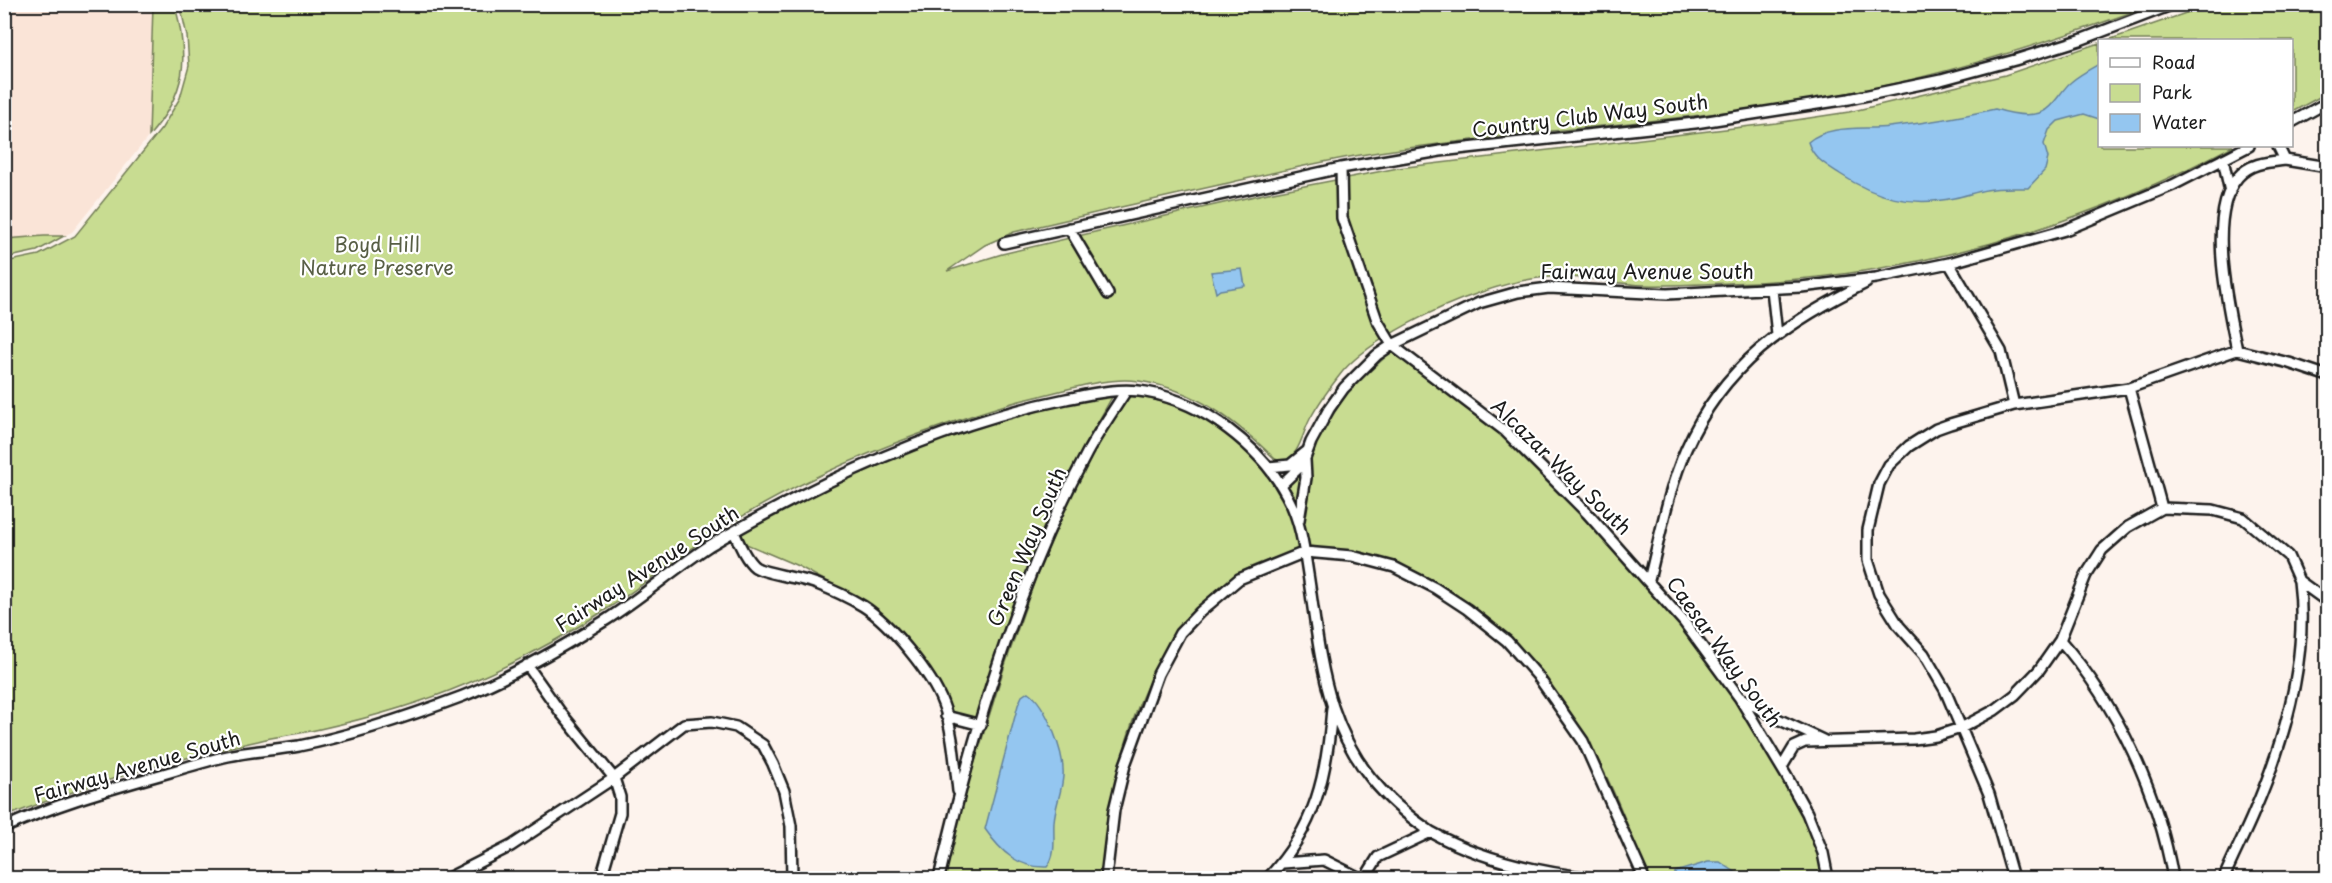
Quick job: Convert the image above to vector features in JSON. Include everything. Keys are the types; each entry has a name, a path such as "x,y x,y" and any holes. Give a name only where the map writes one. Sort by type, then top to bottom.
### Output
{"street":[{"name":"Country Club Way South","path":"1004,243 1341,168 1440,151 1695,123 1849,99 1941,80 2015,60 2079,40 2174,4"},
{"path":"2293,121 2328,102"},
{"name":"Fairway Avenue South","path":"1281,485 1299,470 1329,408 1344,388 1377,356 1392,345 1479,303 1518,292 1549,288 1666,294 1839,284 1876,278 1949,263 2065,230 2173,184 2247,147"},
{"path":"2279,147 2285,159"},
{"path":"2223,159 2230,192"},
{"path":"2237,350 2225,293 2221,254 2225,202 2238,177 2258,164 2285,159 2328,167"},
{"name":"Alcazar Way South","path":"1341,168 1342,218 1377,320 1392,345 1504,431 1587,513 1649,580"},
{"path":"1069,228 1108,294"},
{"path":"1949,263 2001,351 2014,405"},
{"name":"Caesar Way South","path":"1828,879 1823,853 1807,813 1782,767 1739,697 1684,622 1649,580 1675,480 1690,440 1727,382 1751,355 1777,335 1835,298 1876,278"},
{"path":"1772,289 1777,335"},
{"path":"2013,879 1989,794 1945,690 1924,654 1899,626 1879,594 1868,561 1868,530 1879,484 1889,465 1909,446 1936,429 2014,405 2129,388 2237,350 2328,376"},
{"path":"2129,388 2162,508"},
{"name":"Green Way South","path":"939,879 958,796 1031,575 1075,476 1126,391"},
{"name":"Fairway Avenue South","path":"4,828 88,796 229,756 302,745 414,714 468,694 527,665 608,618 708,547 734,532 876,459 1019,409 1089,394 1146,392 1199,410 1242,439 1268,467 1281,485 1298,525 1305,552 1321,656 1332,705"},
{"path":"1268,467 1290,465 1306,455"},
{"path":"1298,525 1306,478 1306,455"},
{"path":"1782,767 1794,747 1805,742 1914,739 1936,736 1961,729 1995,710 2015,695 2039,670 2060,640 2086,575 2102,550 2128,526 2162,508 2212,510 2243,518 2288,556 2299,581 2302,606 2301,640 2295,687 2273,763 2224,877"},
{"name":"Green Way South","path":"734,532 742,549 755,567 816,583 865,607 896,636 925,671 944,705 953,748 958,796"},
{"path":"1106,879 1114,810 1125,765 1158,674 1180,633 1200,612 1239,579 1305,552 1352,556 1394,567 1435,588 1467,609 1507,641 1537,675 1583,741 1644,878 1639,879"},
{"path":"2299,581 2328,602"},
{"path":"2060,640 2082,665 2123,732 2154,807 2173,877"},
{"path":"527,665 561,713 614,778 620,797 620,813 601,879"},
{"path":"1739,697 1778,719 1825,741"},
{"path":"1332,705 1361,767 1381,792 1431,832 1473,852 1519,866 1592,879"},
{"path":"1269,879 1283,863 1301,835 1320,791 1329,752 1332,705"},
{"path":"946,716 981,725"},
{"path":"448,879 510,846 614,778 684,724 712,722 736,728 763,746 784,791 791,826 792,879"},
{"path":"1365,879 1378,856 1431,832"},
{"path":"1283,863 1324,860 1360,879"},
{"path":"1518,879 1519,866"}],"shaded area":[{"path":"5,5 153,5 149,136 72,232 64,236 5,239"}],"green space":[{"path":"153,5 175,5 183,59 182,74 171,105 149,136"},
{"name":"Boyd Hill Nature Preserve","path":"180,5 2152,5 1985,60 1883,86 1821,98 1695,116 1442,143 1359,155 1279,171 1014,232 985,245 947,271 1002,254 1099,231 1268,193 1398,168 1776,123 1849,112 2005,75 2098,43 2098,147 2231,147 2114,201 2052,224 1989,244 1925,260 1795,279 1656,285 1551,277 1523,280 1488,290 1445,306 1406,325 1355,359 1325,394 1310,419 1297,449 1289,459 1283,462 1275,459 1230,420 1196,399 1159,385 1139,381 1114,380 1087,384 1000,406 910,437 786,492 698,544 613,605 578,627 523,658 466,684 412,704 357,720 226,748 161,765 67,794 5,817 5,262 39,255 75,236 162,128 180,98 189,66 187,36"},
{"path":"2209,5 2327,5 2327,93 2293,111 2293,39 2111,39"},
{"path":"64,236 37,251 5,258 5,239"},
{"path":"1392,351 1501,434 1584,516 1680,624 1735,700 1778,771 1802,814 1818,854 1823,878 1648,878 1629,828 1590,745 1548,682 1496,626 1467,602 1435,581 1400,565 1364,553 1309,549 1285,483 1309,460 1320,435 1348,391"},
{"path":"1124,396 1151,399 1178,407 1227,434 1248,452 1267,473 1282,497 1293,522 1299,550 1240,573 1206,600 1178,632 1156,669 1138,709 1124,751 1113,794 1101,878 944,878 964,797 1004,668 1036,577 1079,477"},
{"path":"1112,397 1070,472 1026,573 977,719 951,712 929,668 900,633 867,603 798,566 744,543 740,534 873,467 967,429 1064,404"}],"water":[{"path":"2098,65 2098,119 2084,114 2058,121 2049,130 2044,144 2048,158 2045,170 2028,188 1991,189 1938,201 1909,201 1894,198 1881,195 1853,182 1821,161 1808,142 1816,136 1836,130 1902,125 1995,109 2018,114 2036,114 2046,110 2067,85"},
{"path":"1242,269 1245,286 1220,290 1216,293 1211,272"},
{"path":"1028,692 1035,698 1048,718 1058,743 1063,767 1055,816 1053,851 1047,867 1027,865 1011,857 997,845 985,829 1018,705 1022,696"},
{"path":"1708,862 1720,862 1744,878 1675,878 1675,872"}]}
